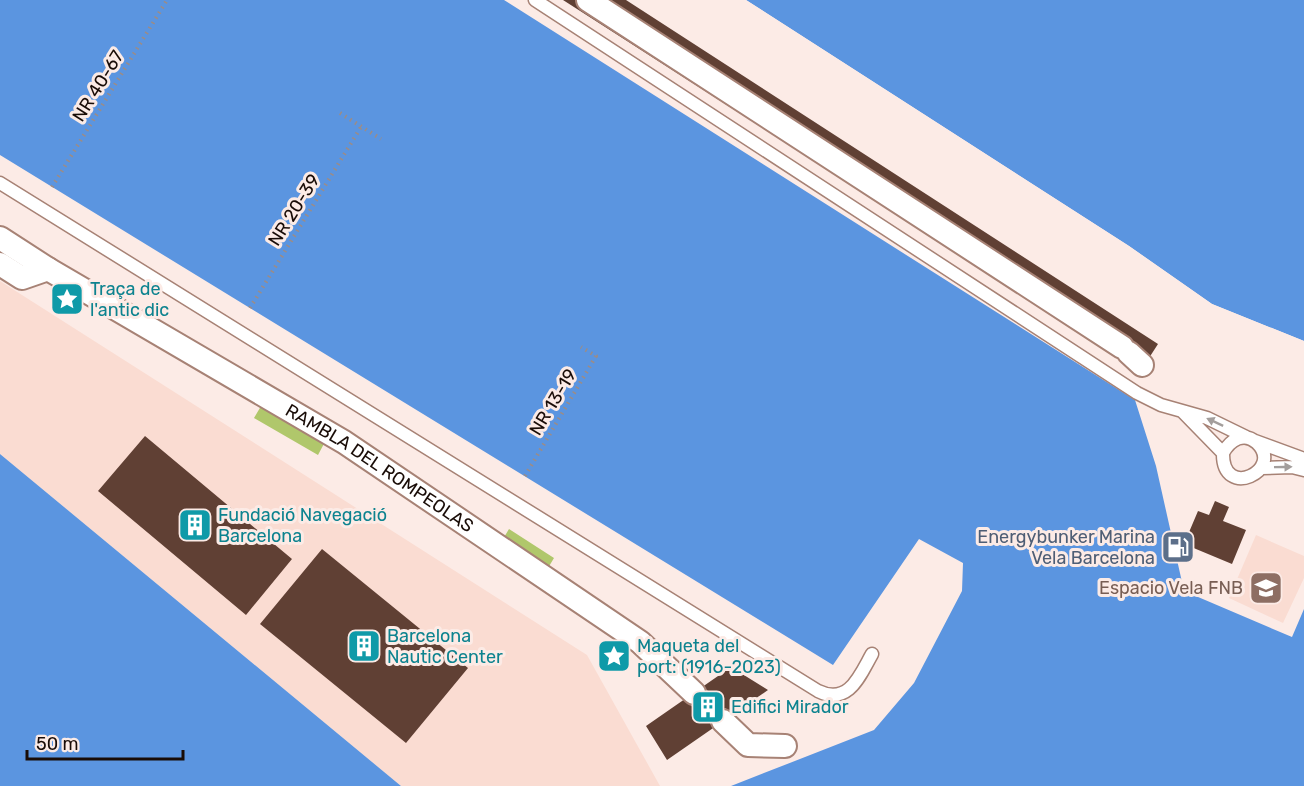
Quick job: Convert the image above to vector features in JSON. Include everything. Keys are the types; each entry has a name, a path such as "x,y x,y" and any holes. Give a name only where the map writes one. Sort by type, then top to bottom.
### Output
{"street":[{"path":"588,0 1131,355"},
{"name":"RAMBLA DEL ROMPEOLAS","path":"0,238 48,269 344,442 640,642 694,693"},
{"path":"0,264 22,278 48,269"},
{"path":"723,721 747,744 785,746"}],"lane":[{"path":"535,0 1137,393 1206,418 1251,439 1304,459"},
{"path":"0,183 818,691 832,696 846,692 856,682 872,654"},
{"path":"1182,411 1223,453"},
{"path":"1236,439 1251,439 1262,448 1264,458 1262,468 1255,476 1246,479 1236,478 1228,472 1223,463 1223,453 1228,444 1236,439"},
{"path":"1262,468 1292,467 1304,470"}],"path":[{"name":"NR 40-67","path":"52,187 167,0"},
{"path":"340,114 381,139"},
{"name":"NR 20-39","path":"250,308 361,127"},
{"name":"NR 13-19","path":"525,476 596,356 581,347"}],"shaded area":[{"path":"0,281 587,655 660,786 401,786 0,454"},
{"name":"Espacio Vela FNB","path":"1256,535 1304,556 1304,578 1283,623 1229,598"}],"green space":[{"path":"264,401 327,438 318,455 254,418"},
{"path":"509,529 554,558 548,568 503,539"}],"water":[{"path":"0,0 504,0 1135,400 1156,466 1184,591 1292,637 1304,609 1304,786 731,786 874,730 914,683 962,591 963,563 919,539 833,665 0,155"},
{"path":"746,0 1304,0 1304,341 1212,304 1129,246"},
{"path":"0,454 401,786 0,786"}],"pier":[{"path":"743,0 1129,246 1212,304 1304,341 1304,344 1210,306 1127,248"}],"building":[{"path":"563,0 626,0 1158,344 1138,375 1119,356"},
{"name":"Fundació Navegació Barcelona","path":"145,436 292,559 246,615 98,491"},
{"path":"1215,501 1229,507 1223,521 1246,530 1232,564 1184,544 1198,511 1209,515"},
{"name":"Barcelona Nautic Center","path":"322,549 468,668 406,743 260,624"},
{"name":"Edifici Mirador","path":"731,667 768,690 667,760 646,726"}],"tunnel":[{"path":"694,693 723,721"}],"place":[{"name":"Traça de l'antic dic","path":"67,299"},
{"name":"Fundació Navegació Barcelona","path":"195,525"},
{"name":"Energybunker Marina Vela Barcelona","path":"1178,547"},
{"name":"Espacio Vela FNB","path":"1266,588"},
{"name":"Barcelona Nautic Center","path":"364,646"},
{"name":"Maqueta del port: (1916-2023)","path":"614,656"},
{"name":"Edifici Mirador","path":"708,707"}]}
